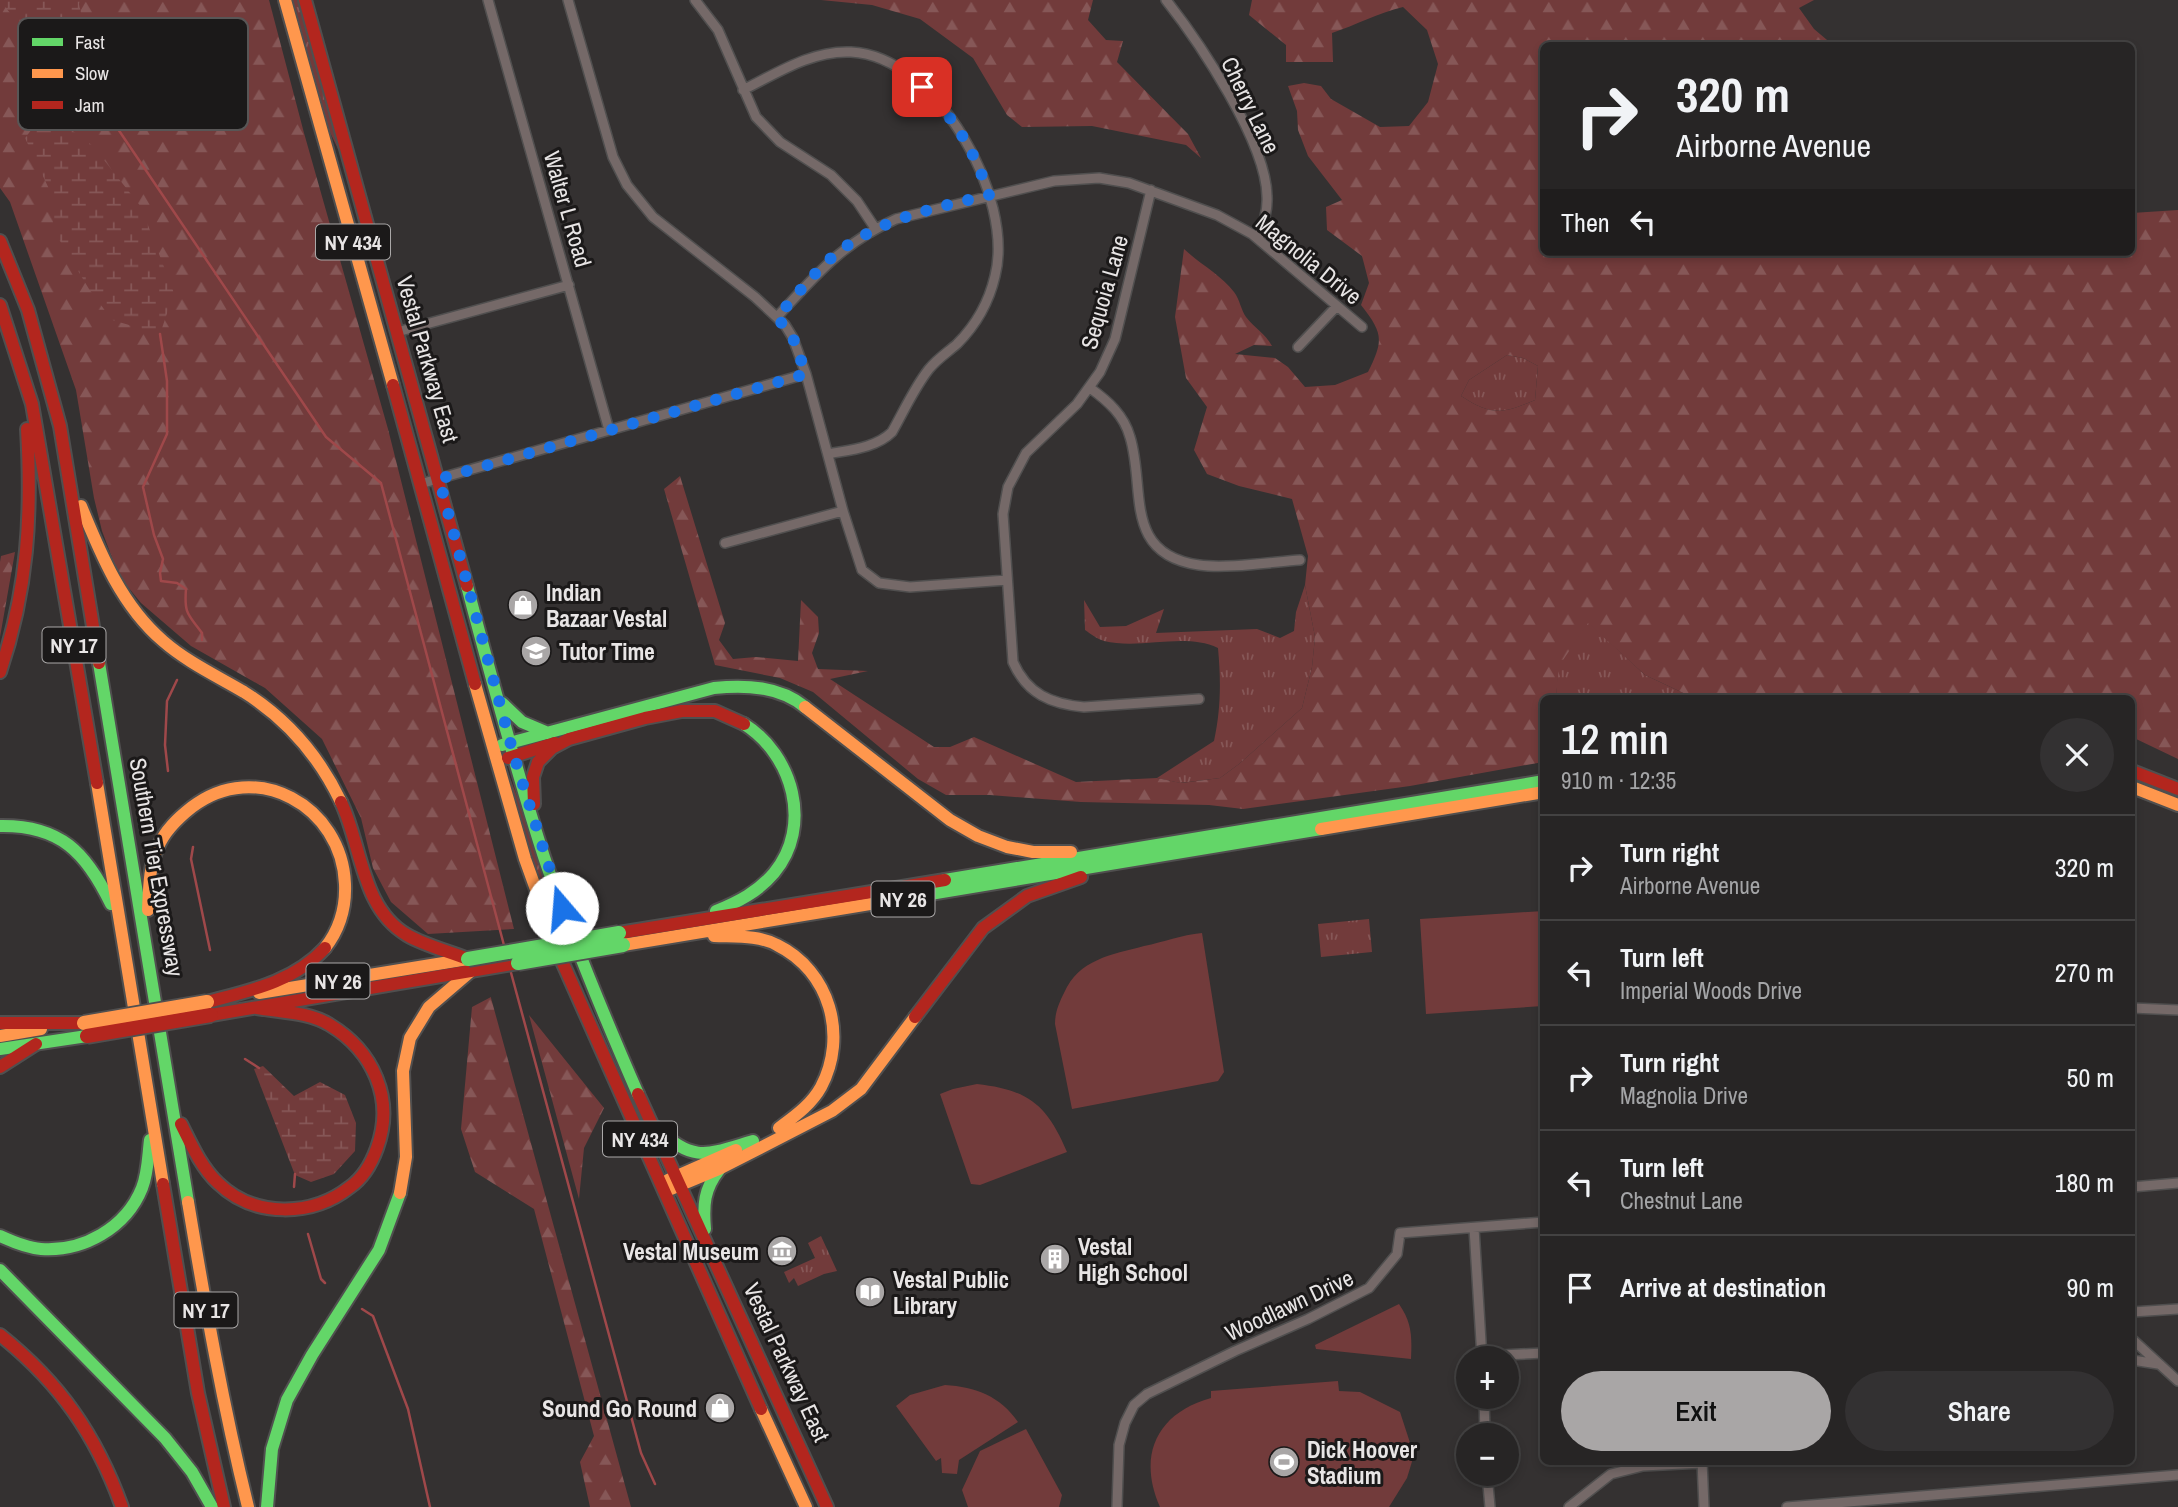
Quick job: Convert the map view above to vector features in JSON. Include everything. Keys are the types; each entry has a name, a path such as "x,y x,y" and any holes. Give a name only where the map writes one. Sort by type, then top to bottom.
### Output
{"main road":[{"name":"Vestal Parkway East","path":"285,0 520,847 557,950 806,1507"},
{"name":"Vestal Parkway East","path":"305,0 512,750 562,908 651,1122 827,1507"},
{"name":"Southern Tier Expressway","path":"0,241 35,331 57,413 213,1350 248,1507"},
{"name":"Southern Tier Expressway","path":"0,305 32,404 47,484 198,1393 224,1507"},
{"path":"0,672 19,609 30,538 31,485 27,422 17,353"},
{"path":"68,474 103,560 114,582 136,613 161,639 189,660 258,702 284,723 321,765 348,819 369,890 379,908 391,923 411,937 427,946 449,951 470,965 424,1013 406,1044 401,1071 405,1158 400,1192 387,1232 371,1266 299,1374 288,1396 275,1434 269,1464 267,1507"},
{"path":"496,762 512,750 713,688 759,686 778,691 799,702 950,820 978,836 1007,847 1034,852 1118,857"},
{"path":"499,700 522,724 553,738 664,713 710,710 744,724 758,733 774,750 785,767 792,786 796,810 792,835 783,859 769,880 748,897 685,929"},
{"path":"535,826 534,772 553,738"},
{"path":"492,747 512,750"},
{"path":"2135,772 2178,789"},
{"name":"NY 26","path":"0,1036 85,1029 209,1009 1118,857 1540,782"},
{"path":"145,934 156,852 167,829 193,804 216,792 236,788 263,788 287,794 321,817 334,834 347,871 345,910 336,932 326,946 295,972 209,1009"},
{"path":"2135,788 2178,805"},
{"name":"NY 26","path":"1118,857 1540,793"},
{"path":"0,827 27,827 49,833 66,841 84,856 102,883 123,940"},
{"path":"678,1181 719,1169 832,1111 861,1089 983,928 1027,896 1118,857"},
{"path":"662,1188 792,1121 808,1108 818,1096 832,1060 835,1033 832,1012 815,977 798,958 775,944 757,939 685,929"},
{"name":"NY 26","path":"209,1009 257,1008 470,965"},
{"path":"174,1110 196,1152 216,1182 236,1197 258,1207 279,1211 317,1207 340,1196 363,1176 380,1142 386,1116 383,1092 370,1058 353,1039 329,1024 307,1015 257,1008"},
{"path":"0,1023 85,1029"},
{"name":"NY 26","path":"0,1049 36,1044 85,1029"},
{"path":"0,1066 36,1044"},
{"path":"0,1236 30,1248 53,1251 92,1241 112,1228 126,1214 140,1193 146,1177 152,1115"},
{"path":"651,1122 686,1152 700,1154 753,1141"},
{"path":"707,1243 702,1206 704,1192 719,1169"},
{"path":"0,1270 164,1438 192,1472 212,1507"},
{"path":"0,1335 39,1368 71,1404 101,1453 122,1507"}],"street":[{"name":"Walter L Road","path":"488,0 609,430"},
{"path":"568,0 613,157 627,185 653,217 777,317 793,338 806,374 859,562 868,575 887,585 917,586 1007,580"},
{"path":"695,0 718,30 743,90 764,127 780,142 831,175 857,201 875,228"},
{"name":"Cherry Lane","path":"1166,0 1220,79 1258,154 1268,197 1265,220 1258,238"},
{"path":"743,90 801,62 831,53 852,52 878,58 905,71 939,103 971,150 989,195 998,239 996,272 988,299 975,323 961,340 931,366 886,438 876,443 828,454"},
{"name":"Magnolia Drive","path":"777,317 837,253 875,228 917,213 989,195 1082,178 1129,183 1217,215 1258,238 1362,327"},
{"name":"Sequoia Lane","path":"1152,190 1115,340 1100,372 1077,404 1026,453 1008,487 1003,514 1013,662 1023,681 1043,698 1067,705 1084,707 1199,699"},
{"path":"397,332 569,285"},
{"path":"1298,347 1337,306"},
{"path":"420,484 806,374"},
{"path":"1090,388 1116,411 1130,435 1140,513 1150,539 1161,549 1180,561 1199,565 1300,560"},
{"path":"725,542 843,510"},
{"path":"2135,1008 2178,1010"},
{"path":"2135,1187 2178,1183"},
{"name":"Woodlawn Drive","path":"1117,1507 1119,1445 1125,1423 1134,1405 1147,1394 1369,1288 1396,1254 1400,1233 1540,1222"},
{"path":"1474,1228 1481,1346"},
{"path":"2135,1312 2178,1309"},
{"path":"2135,1342 2178,1381"},
{"path":"1519,1355 1540,1353"},
{"path":"2135,1361 2160,1365"},
{"path":"1569,1507 1611,1474 1658,1465"},
{"path":"1702,1465 1704,1507"},
{"path":"1787,1507 2178,1475"},
{"path":"1488,1486 1490,1507"}],"green space":[{"path":"0,0 269,0 388,429 514,929 428,934 391,902 373,868 361,818 322,739 265,688 191,646 141,603 119,576 102,531 94,498 76,390 10,202 0,188"},
{"path":"0,0 80,0 82,18 18,18 18,23"},
{"path":"291,0 298,0 339,151 324,120"},
{"path":"821,0 1093,0 1088,20 1106,40 1123,41 1117,62 1188,134 1201,158 1186,145 1092,126 1022,127 1007,115 973,58 920,19 872,5"},
{"path":"1252,0 1814,0 1799,8 1814,29 1829,42 1540,42 1540,256 2135,256 2135,213 2178,210 2178,759 2135,738 2135,695 1688,695 1645,675 1588,623 1559,666 1556,695 1540,695 1540,763 1410,786 1243,809 1209,805 946,795 918,779 813,692 780,678 715,665 664,489 680,476 725,623 719,640 733,659 756,657 798,661 801,600 818,617 819,633 812,653 818,669 868,671 830,679 934,747 950,747 974,737 1076,782 1157,778 1181,783 1220,778 1302,708 1312,667 1315,637 1305,585 1308,556 1292,499 1239,486 1207,474 1194,450 1207,407 1186,378 1175,317 1184,249 1229,286 1246,317 1272,346 1254,345 1235,354 1275,358 1288,367 1305,387 1335,385 1368,372 1377,352 1379,337 1374,323 1361,305 1369,283 1362,256 1327,230 1326,207 1342,200 1308,156 1298,130 1297,111 1288,86 1304,83 1321,86 1331,99 1380,127 1409,126 1428,102 1438,64 1427,30 1403,7 1332,33 1333,62 1286,62 1286,45 1249,15","holes":["1507,355 1523,358 1538,366 1535,400 1497,411 1481,407 1461,396 1469,380"]},
{"path":"31,130 72,130 93,146 141,207 174,293 160,334 112,320 89,289 54,231 50,191 25,138"},
{"path":"1507,355 1523,358 1538,366 1535,400 1497,411 1481,407 1461,396 1469,380"},
{"path":"15,552 0,637 1,556"},
{"path":"1305,585 1315,637 1312,667 1302,708 1220,778 1180,783 1157,778 1214,741 1220,694 1218,648 1191,641 1133,644 1101,640 1085,630 1084,600 1100,627 1126,626 1164,609 1156,633 1257,629 1280,638 1294,631 1296,612"},
{"path":"1588,622 1645,675 1688,695 1556,695 1558,666"},
{"path":"505,765 551,904 548,910"},
{"path":"1540,911 1540,1006 1426,1014 1420,919"},
{"path":"1369,919 1372,952 1321,957 1318,924"},
{"path":"1202,933 1224,1072 1218,1081 1072,1109 1055,1024 1059,1004 1070,982 1097,960"},
{"path":"491,997 631,1507 590,1507 580,1462 594,1436 534,1209 475,1172 461,1129 472,1007"},
{"path":"529,1015 604,1108 584,1148 579,1199"},
{"path":"263,1066 294,1096 320,1082 345,1095 356,1123 355,1151 334,1174 311,1182 295,1175 254,1069"},
{"path":"977,1084 1010,1091 1034,1103 1052,1122 1067,1152 980,1185 971,1184 940,1094"},
{"path":"821,1236 837,1271 798,1286 794,1278 789,1283 784,1272 815,1258 808,1243"},
{"path":"1399,1304 1407,1317 1410,1330 1411,1359 1316,1349 1315,1345"},
{"path":"1338,1381 1339,1391 1360,1392 1400,1412 1414,1455 1407,1478 1389,1507 1160,1507 1153,1488 1152,1454 1165,1425 1177,1414 1211,1398 1211,1391"},
{"path":"945,1385 986,1394 1011,1413 1018,1422 959,1460 957,1474 942,1473 941,1458 936,1461 896,1406 910,1395"},
{"path":"1026,1429 1062,1495 1059,1507 968,1507 962,1490 980,1451"}],"waterway":[{"path":"119,130 326,437 381,483 505,949"},
{"path":"160,334 167,381 167,434 143,487 154,535 163,559 161,581 177,583 186,589 186,609 202,633 202,640"},
{"path":"168,771 165,745 167,701 177,680"},
{"path":"193,847 191,859 210,950"},
{"path":"510,969 641,1453 655,1484"},
{"path":"245,1059 259,1068"},
{"path":"294,1187 295,1174"},
{"path":"308,1234 321,1279 325,1283"},
{"path":"362,1309 373,1316 408,1409 430,1507"}],"traffic: fast":[{"path":"467,586 513,756 544,857 588,976 638,1094"},
{"path":"99,663 188,1202"},
{"path":"502,745 714,688 762,688 784,695 805,707"},
{"path":"502,703 522,722 548,733"},
{"path":"716,911 747,896 768,880 786,854 793,834 795,813 785,772 761,737 744,724"},
{"path":"945,880 1540,782"},
{"path":"0,826 39,830 69,845 92,870 111,904"},
{"path":"888,901 1321,829"},
{"path":"468,959 619,933"},
{"path":"518,963 623,945"},
{"path":"0,1049 87,1036"},
{"path":"657,1128 681,1147 702,1153 724,1150 753,1141"},
{"path":"0,1236 31,1247 57,1249 87,1242 101,1235 114,1226 135,1202 145,1176 150,1140"},
{"path":"705,1229 706,1198 710,1184 719,1170"},
{"path":"267,1507 272,1449 287,1400 312,1355 379,1250 400,1193"},
{"path":"0,1270 165,1438 192,1472 212,1507"}],"traffic: slow":[{"path":"285,0 393,385"},
{"path":"81,506 114,579 149,627 182,656 244,692 274,714 312,754 341,802"},
{"path":"475,684 525,859 561,959"},
{"path":"805,707 950,820 978,836 1007,847 1033,852 1071,852"},
{"path":"97,783 163,1184"},
{"path":"148,910 155,854 164,835 177,820 192,807 217,793 242,787 268,789 291,798 312,812 329,832 340,856 345,884 343,910 335,933 325,948"},
{"path":"2135,788 2178,805"},
{"path":"1321,829 1540,793"},
{"path":"623,945 888,901"},
{"path":"714,936 754,938 777,945 795,956 810,971 829,1007 833,1047 821,1087 808,1105 779,1128"},
{"path":"259,993 468,959"},
{"path":"400,1193 406,1157 403,1071 410,1038 429,1007 471,971"},
{"path":"84,1023 207,1002"},
{"path":"671,1189 719,1169 832,1111 861,1089 915,1017"},
{"path":"0,1036 41,1029"},
{"path":"668,1180 736,1150"},
{"path":"188,1202 215,1355 248,1507"},
{"path":"761,1409 806,1507"}],"traffic: jam":[{"path":"305,0 467,586"},
{"path":"0,241 28,310 60,426 99,663"},
{"path":"0,305 32,404 97,783"},
{"path":"393,385 475,684"},
{"path":"0,672 17,611 26,552 29,492 27,429"},
{"path":"534,804 533,777 538,762 552,748 569,739 645,718 682,711 715,711 744,724"},
{"path":"508,758 555,743"},
{"path":"2135,772 2178,789"},
{"path":"341,802 371,893 380,909 392,923 414,939 468,959"},
{"path":"915,1017 983,928 1027,896 1081,877"},
{"path":"619,933 945,880"},
{"path":"207,1002 270,984 313,960 325,948"},
{"path":"561,959 761,1409"},
{"path":"211,1015 518,963"},
{"path":"181,1124 201,1163 218,1183 248,1203 266,1208 301,1208 318,1204 350,1187 366,1169 377,1148 383,1112 381,1094 369,1062 345,1036 322,1021 295,1013 257,1008"},
{"path":"87,1036 211,1015"},
{"path":"0,1023 84,1023"},
{"path":"0,1067 36,1044"},
{"path":"638,1094 827,1507"},
{"path":"163,1184 198,1393 224,1507"},
{"path":"0,1335 41,1372 74,1412 100,1456 122,1507"}],"place":[{"name":"Indian Bazaar Vestal","path":"523,605"},
{"name":"Tutor Time","path":"536,651"},
{"name":"Vestal Museum","path":"782,1251"},
{"name":"Vestal High School","path":"1055,1259"},
{"name":"Vestal Public Library","path":"870,1292"},
{"name":"Sound Go Round","path":"720,1408"},
{"name":"Dick Hoover Stadium","path":"1284,1462"}],"route":[{"path":"562,908 514,756 439,479 806,374 793,338 777,317 837,253 875,228 896,219 989,195 979,167 957,126 922,87"}]}
